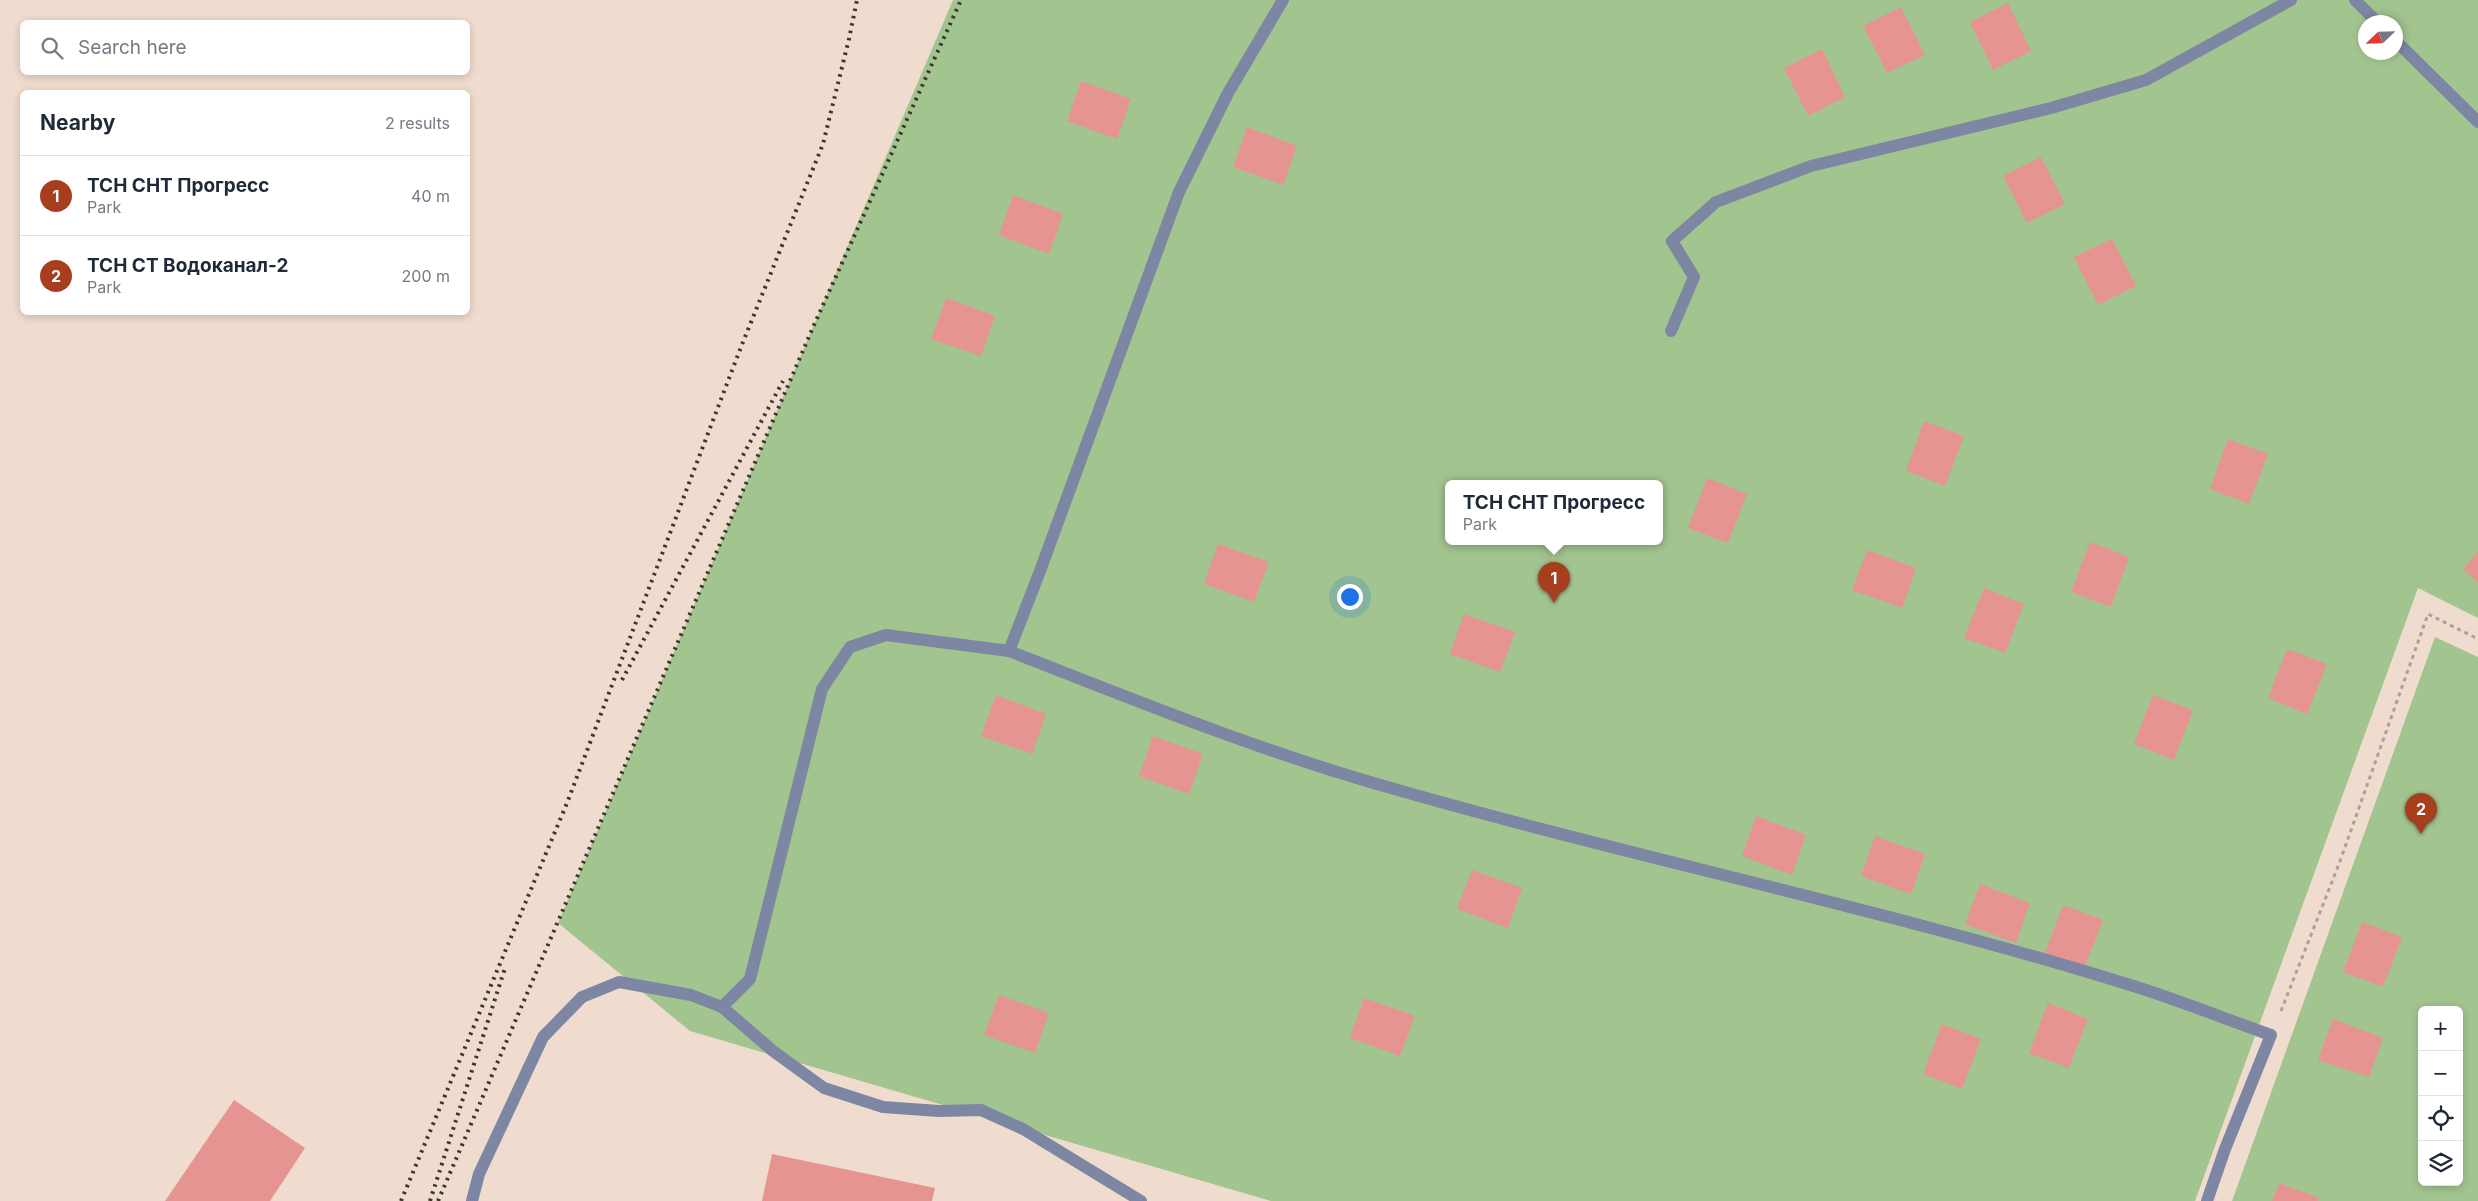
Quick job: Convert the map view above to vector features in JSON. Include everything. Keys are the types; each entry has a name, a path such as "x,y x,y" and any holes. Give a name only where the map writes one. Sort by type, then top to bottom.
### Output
{"lane":[{"path":"1009,651 1179,192 1228,93 1283,0"},
{"path":"1671,331 1694,277 1672,241 1716,202 1811,166 2051,108 2146,80 2291,0"},
{"path":"2354,0 2370,15"},
{"path":"2403,47 2478,122"},
{"path":"722,1006 750,980 822,689 850,647 886,635 1009,651 1180,718 1374,783 1607,847 1926,927 2146,990 2271,1034 2224,1149 2207,1201"},
{"path":"472,1201 479,1174 543,1037 582,997 619,982 691,995 722,1006 773,1050 824,1088 883,1108 939,1111 982,1110 1023,1129 1141,1201"}],"path":[{"path":"2271,1034 2339,864 2428,614 2478,639"}],"green space":[{"path":"953,0 2478,0 2478,618 2418,588 2195,1201 1271,1201 690,1031 558,923"},
{"path":"2435,637 2478,657 2478,1201 2232,1201"}],"building":[{"path":"2008,3 2031,51 1993,70 1970,22"},
{"path":"1901,7 1925,55 1887,73 1863,26"},
{"path":"1822,49 1845,97 1808,116 1784,68"},
{"path":"1081,81 1131,99 1117,139 1067,121"},
{"path":"1247,127 1297,146 1283,185 1233,167"},
{"path":"2041,157 2065,204 2027,223 2003,176"},
{"path":"1013,195 1063,214 1049,254 999,235"},
{"path":"2112,239 2136,286 2098,305 2074,257"},
{"path":"946,298 995,316 981,356 931,339"},
{"path":"1924,421 1964,436 1945,486 1906,471"},
{"path":"2228,439 2268,454 2249,504 2210,489"},
{"path":"1707,478 1747,494 1728,543 1688,528"},
{"path":"2090,542 2129,557 2111,607 2071,592"},
{"path":"1218,544 1269,562 1254,602 1204,584"},
{"path":"1867,550 1916,568 1902,608 1852,590"},
{"path":"2478,552 2478,583 2463,569"},
{"path":"1984,588 2024,604 2005,653 1964,638"},
{"path":"1464,614 1515,632 1500,672 1450,654"},
{"path":"2287,649 2327,664 2307,714 2268,698"},
{"path":"996,695 1046,714 1032,754 981,736"},
{"path":"2153,695 2193,710 2174,760 2134,744"},
{"path":"1153,736 1203,754 1189,794 1139,776"},
{"path":"1756,816 1806,835 1792,875 1742,856"},
{"path":"1875,836 1925,854 1911,894 1861,876"},
{"path":"1472,870 1522,888 1508,928 1457,909"},
{"path":"1980,884 2030,903 2016,943 1965,924"},
{"path":"2063,905 2103,920 2084,969 2044,955"},
{"path":"2362,922 2402,937 2383,987 2343,972"},
{"path":"999,995 1049,1013 1035,1053 984,1035"},
{"path":"1364,998 1415,1016 1400,1056 1350,1038"},
{"path":"2048,1003 2088,1019 2069,1068 2029,1053"},
{"path":"2333,1019 2383,1038 2369,1077 2318,1060"},
{"path":"1942,1024 1981,1039 1962,1089 1923,1074"},
{"path":"234,1100 305,1148 270,1201 165,1201"},
{"path":"772,1154 935,1188 932,1201 762,1201"},
{"path":"2279,1183 2319,1198 2317,1201 2272,1201"}],"railway":[{"path":"401,1201 567,803 741,347 823,144 857,0"},
{"path":"438,1201 814,325 961,0"},
{"path":"622,680 783,381"},
{"path":"430,1201 505,968"}],"place":[{"name":"ТСН СНТ Прогресс","path":"1554,603"},
{"name":"ТСН СТ Водоканал-2","path":"2421,834"}]}
